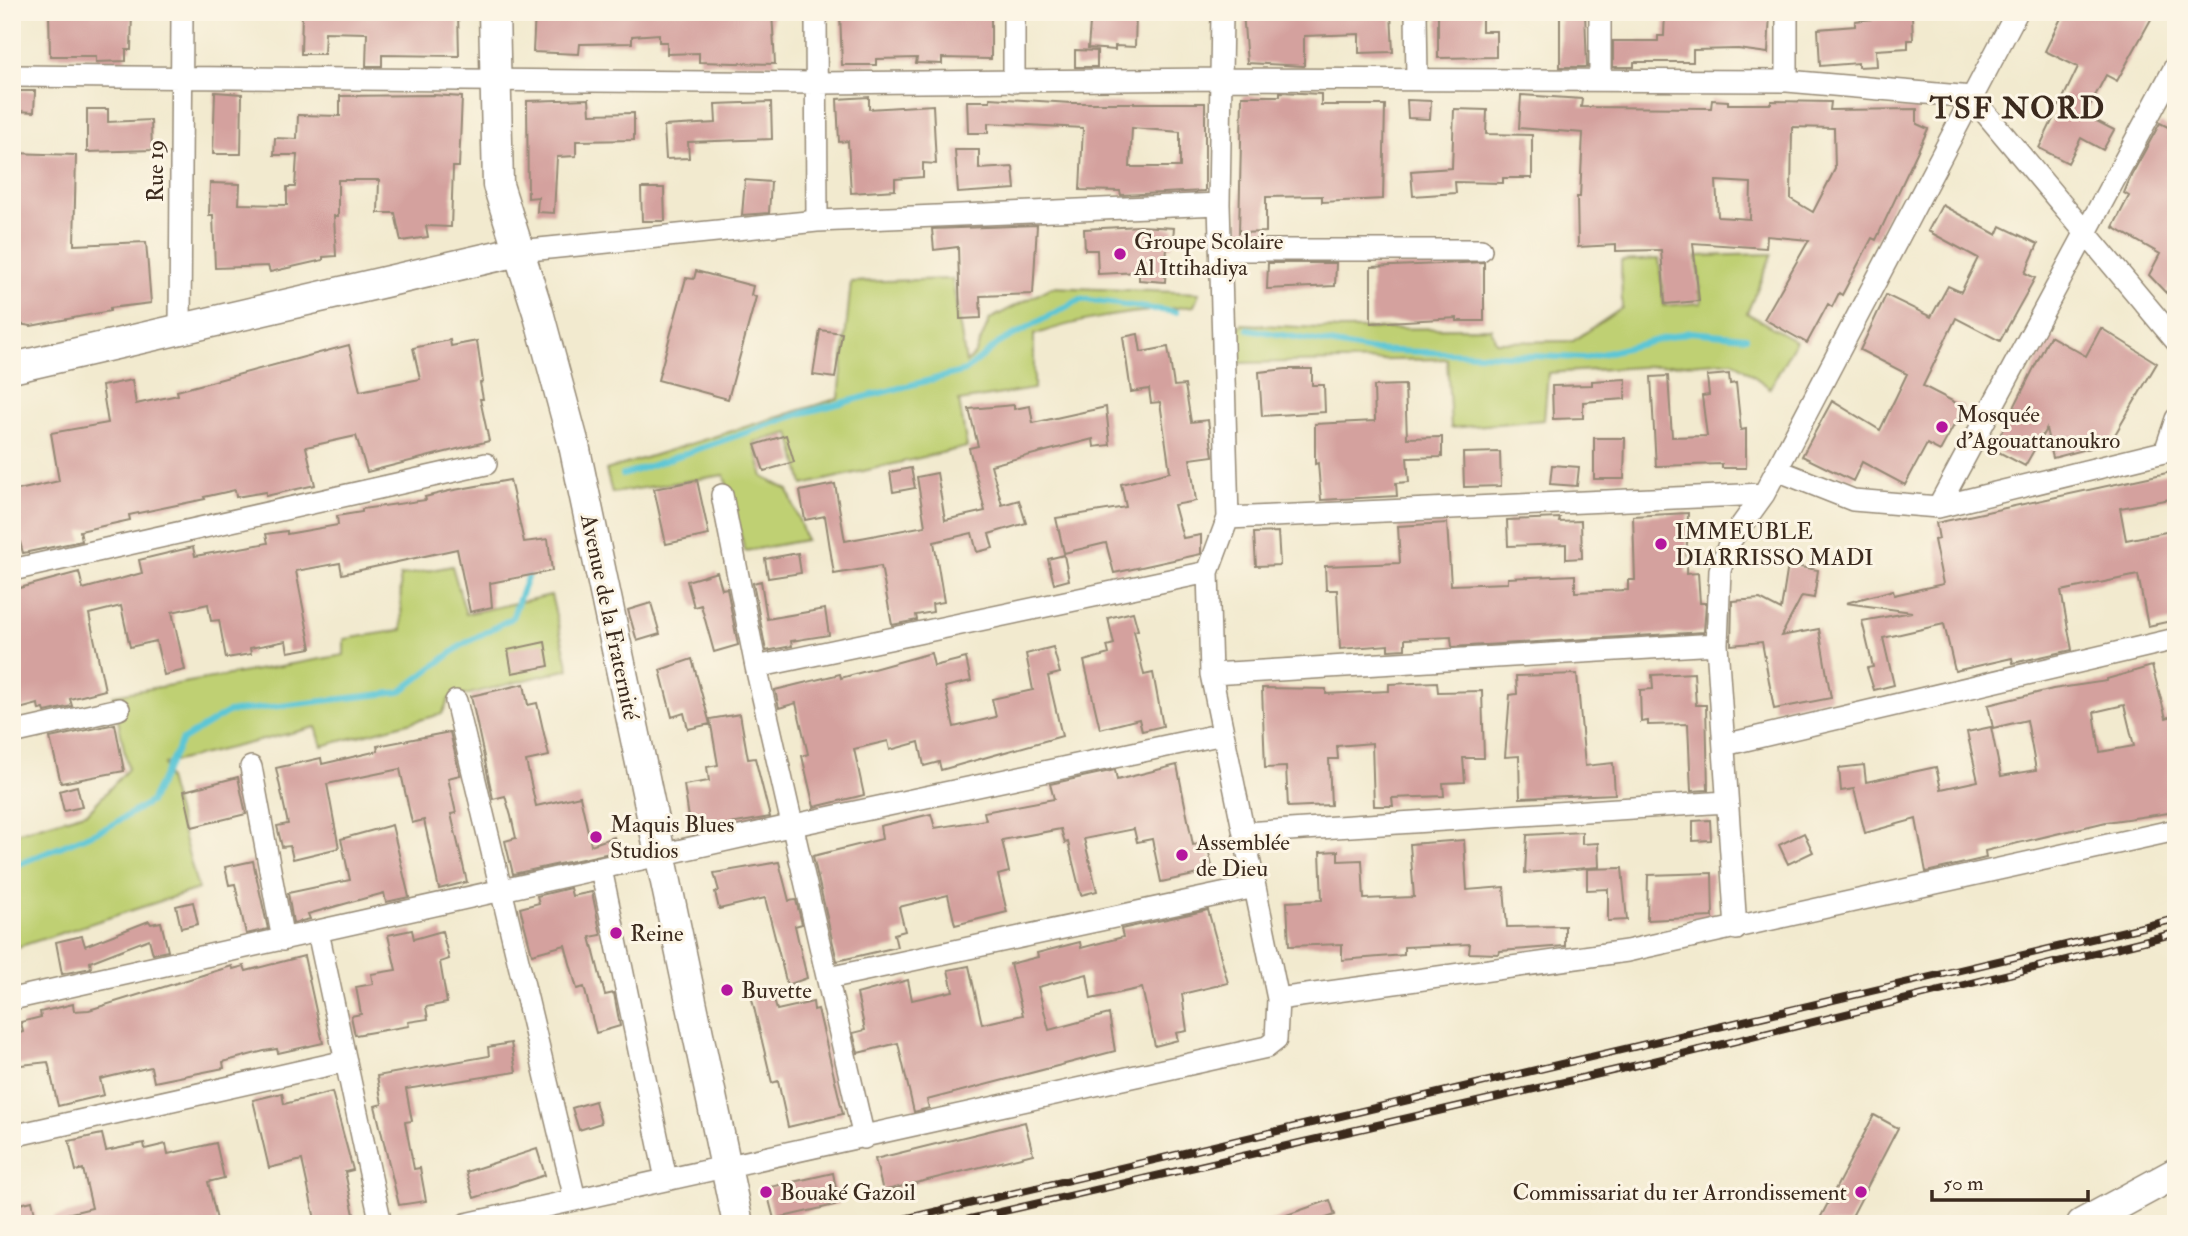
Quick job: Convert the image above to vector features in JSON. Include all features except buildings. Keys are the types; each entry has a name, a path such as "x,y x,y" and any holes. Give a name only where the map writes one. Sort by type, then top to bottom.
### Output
{"main road":[{"name":"Avenue de la Fraternité","path":"494,12 493,80 498,185 574,445 738,1224"},
{"path":"12,369 519,251"},
{"path":"2082,1224 2176,1173"}],"street":[{"name":"Rue 19","path":"180,330 182,12"},
{"path":"816,12 817,220"},
{"path":"1014,12 1014,82"},
{"path":"466,1224 1267,1047 1276,1040 1278,999 1211,674 1208,572 1228,518 1219,204 1222,12"},
{"path":"1416,12 1417,79"},
{"path":"1600,12 1600,80"},
{"path":"1787,12 1787,81"},
{"path":"1736,929 1717,644 1720,570 1730,541 1764,494 2017,12"},
{"path":"1938,507 2176,65"},
{"path":"12,76 817,83 1222,79 1787,81 1972,97 2176,341"},
{"path":"519,251 817,220 1219,204"},
{"path":"1221,250 1481,250"},
{"path":"1777,470 1853,500 1938,507 2170,451 2176,419"},
{"path":"12,570 486,464"},
{"path":"1228,518 1764,494"},
{"path":"722,495 756,667 864,1138"},
{"path":"756,667 1208,572"},
{"path":"1724,745 2176,639"},
{"path":"1211,674 1717,644"},
{"path":"456,701 575,1199"},
{"path":"12,733 119,709"},
{"path":"12,999 794,825 1223,734"},
{"path":"251,766 283,940"},
{"path":"1244,833 1726,802"},
{"path":"1278,999 1627,951 2176,830"},
{"path":"601,869 666,1179"},
{"path":"828,978 1255,887"},
{"path":"318,932 381,1224"},
{"path":"12,1136 346,1061"}],"green space":[{"path":"1772,254 1747,313 1796,341 1770,388 1733,361 1548,373 1544,420 1451,428 1447,359 1241,363 1234,354 1234,333 1242,324 1339,329 1491,328 1496,342 1573,341 1622,308 1621,261 1659,259 1664,306 1701,303 1697,256"},
{"path":"952,279 966,363 975,354 990,319 1052,287 1199,293 1194,306 1093,319 1034,335 1034,389 959,401 967,447 803,485 790,433 754,442 763,477 788,490 806,540 745,551 724,475 612,493 606,470 839,398 851,282"},
{"path":"452,566 466,614 551,595 569,669 449,699 442,714 322,746 316,727 164,764 198,889 12,949 12,834 88,812 128,769 113,695 344,655 344,639 402,630 400,576"}],"waterway":[{"path":"623,475 803,413 965,371 999,343 1081,299 1176,312"},
{"path":"1248,329 1369,350 1585,358 1690,332 1746,337"},
{"path":"12,867 108,827 150,802 182,740 228,712 400,692 462,645 512,618 530,570"}],"railway":[{"path":"883,1224 2176,919"},
{"path":"948,1224 1642,1064 2176,933"}],"place":[{"name":"Groupe Scolaire Al Ittihadiya","path":"1120,254"},
{"name":"Mosquée d'Agouattanoukro","path":"1942,427"},
{"name":"IMMEUBLE DIARRISSO MADI","path":"1661,544"},
{"name":"Maquis Blues Studios","path":"596,837"},
{"name":"Assemblée de Dieu","path":"1182,855"},
{"name":"Reine","path":"616,933"},
{"name":"Buvette","path":"727,990"},
{"name":"Bouaké Gazoil","path":"766,1192"},
{"name":"Commissariat du 1er Arrondissement","path":"1861,1192"}],"district":[{"name":"TSF NORD","path":"2018,108"}]}
